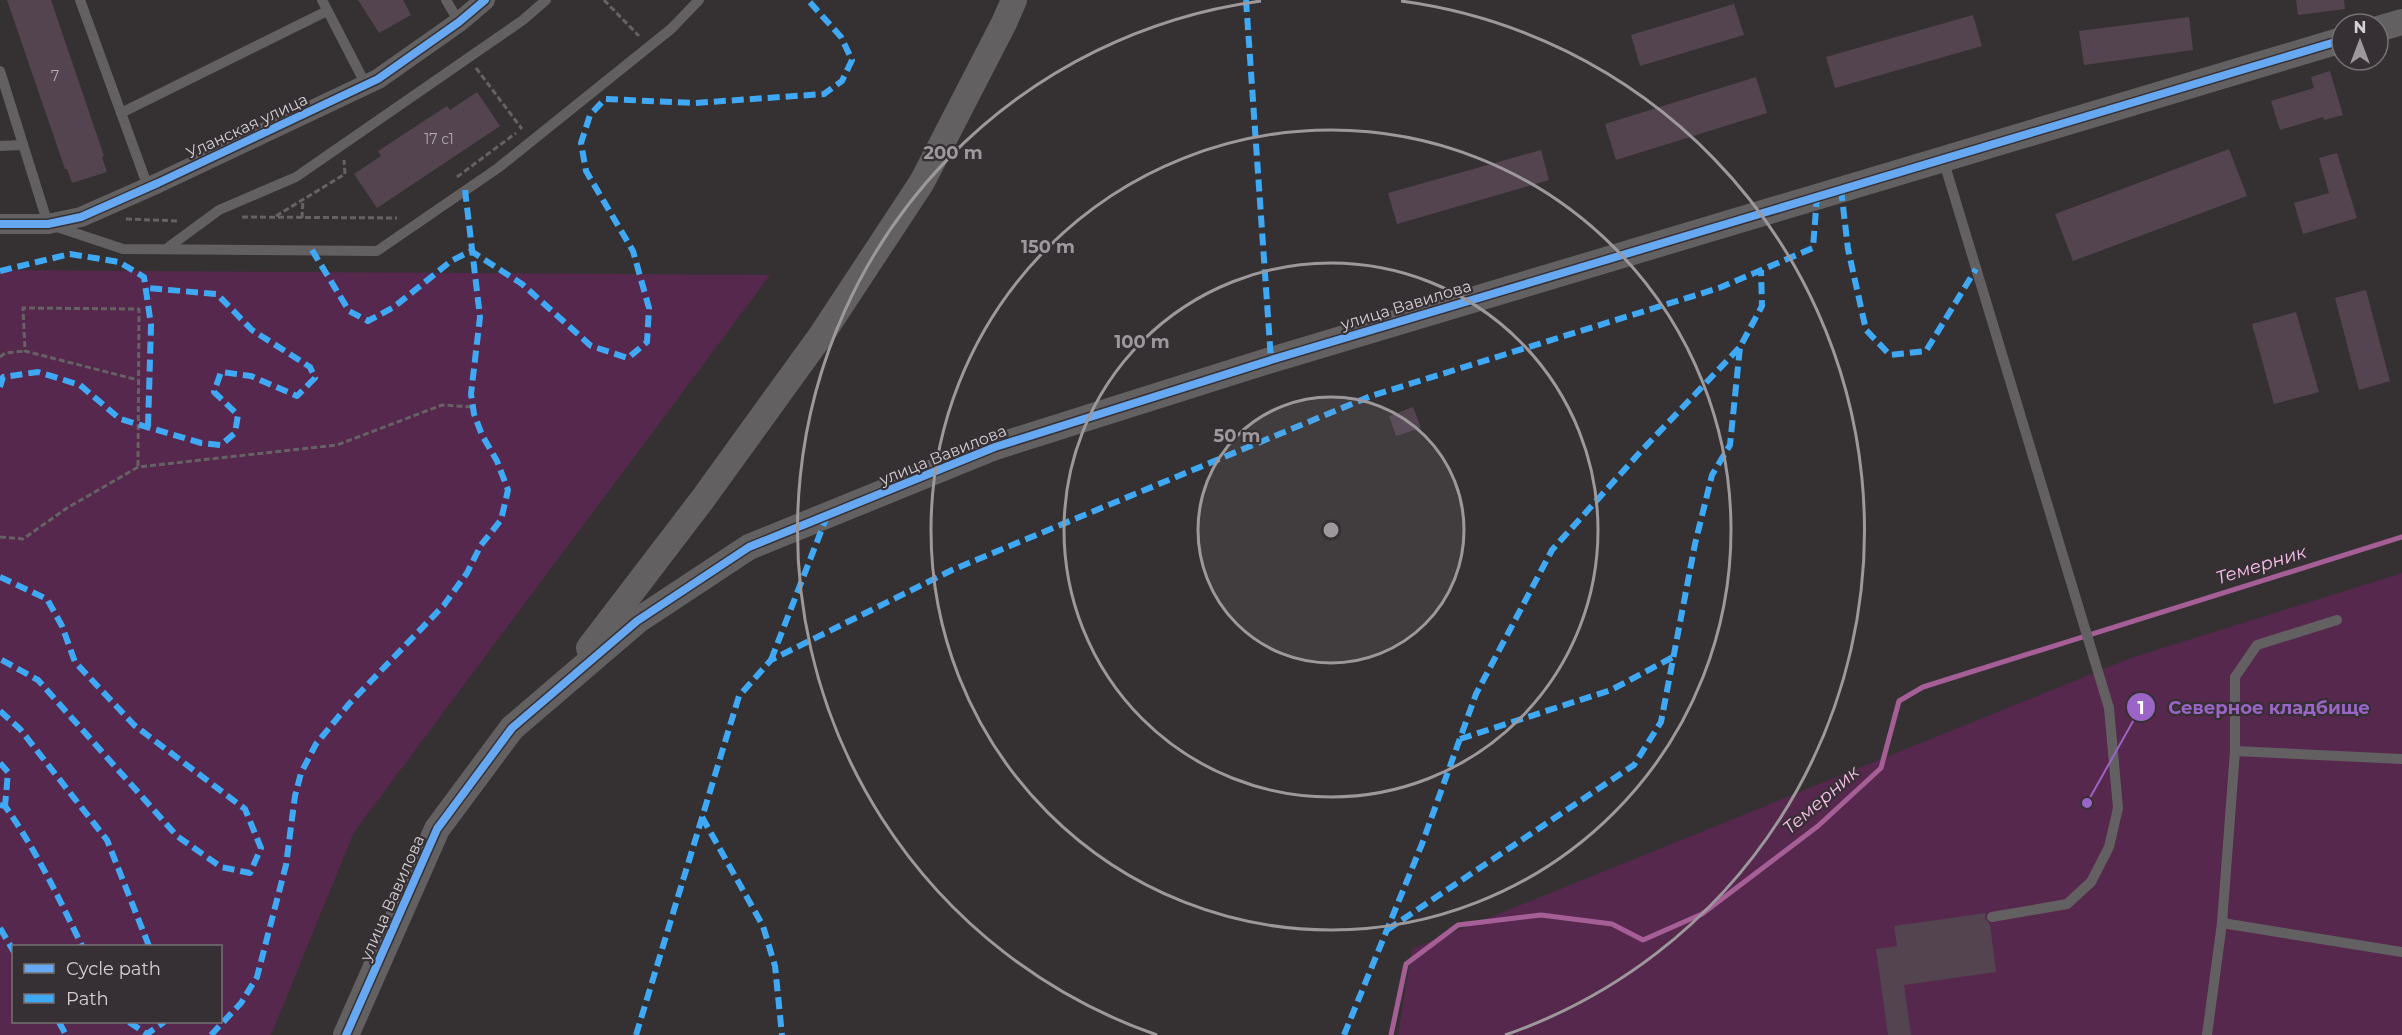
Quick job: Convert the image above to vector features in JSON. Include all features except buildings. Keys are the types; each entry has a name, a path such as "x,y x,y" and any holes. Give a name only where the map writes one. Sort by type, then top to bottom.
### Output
{"street":[{"name":"Уланская улица","path":"0,224 48,224 81,217 148,187 378,79 459,22 485,0"},
{"name":"улица Вавилова","path":"556,691 702,500 822,334 922,182 1014,0"},
{"name":"улица Вавилова","path":"346,1035 437,829 513,728 637,621 749,547 995,447 1294,353 2330,44"}],"lane":[{"path":"80,0 148,187"},
{"path":"322,0 366,85"},
{"path":"446,0 459,22"},
{"path":"166,249 219,210 296,177 523,20 546,0"},
{"path":"0,71 48,224 123,249 377,251 498,168 671,29 699,0"},
{"path":"121,113 327,11"},
{"path":"0,146 23,145"},
{"path":"1942,159 2109,708 2118,808 2109,847 2091,882 2067,904 1992,917"},
{"path":"2206,1035 2222,923 2235,751 2235,676 2257,645 2337,620"},
{"path":"2235,751 2402,759"},
{"path":"2222,923 2402,952"}],"path":[{"path":"604,0 641,35 632,42"},
{"path":"449,183 522,129 468,58"},
{"path":"302,218 303,200"},
{"path":"99,209 125,219 202,222"},
{"path":"240,217 393,220 403,217"},
{"path":"25,351 23,308 139,309 138,467"},
{"path":"0,357 5,353 25,351 138,380"},
{"path":"0,537 23,539 66,508 138,467 337,444 442,405 473,406"}],"shaded area":[{"path":"0,270 770,275 354,832 271,1035 0,1035"},
{"path":"2402,573 2402,1035 1398,1035 1412,949 2131,658"}],"waterway":[{"name":"Темерник","path":"1391,1035 1406,964 1458,925 1541,915 1612,924 1643,940 1702,914 1818,826 1881,768 1899,701 1923,687 2402,537"}],"marked path":[{"path":"312,250 349,311 368,321 394,307 451,261 471,251 522,284 591,346 628,358 647,342 649,308 633,251 586,171 581,143 590,115 605,99 695,103 824,94 842,81 852,60 841,37 808,0"},
{"path":"1246,0 1271,360"},
{"path":"1841,189 1848,249 1866,330 1890,355 1926,351 1976,269"},
{"path":"211,1035 241,1003 257,977 286,865 295,796 301,773 316,744 349,704 444,605 467,573 481,545 501,520 508,490 497,461 482,435 474,414 471,394 480,317 465,190"},
{"path":"636,1035 739,696 771,660 952,570 1371,396 1719,288 1813,248 1817,196"},
{"path":"0,271 70,254 119,262 144,277 151,325 148,427"},
{"path":"1387,930 1634,765 1661,722 1695,544 1712,475 1730,445 1740,347 1762,306 1761,270"},
{"path":"0,387 3,377 38,372 80,385 120,419 201,443 221,445 235,433 238,415 214,392 221,372 251,376 297,396 315,378 310,367 252,330 217,294 146,288"},
{"path":"1344,1035 1422,844 1476,694 1552,550 1643,449 1740,347"},
{"path":"771,660 827,516"},
{"path":"0,577 47,599 62,626 75,662 134,725 245,809 261,848 250,873 221,867 177,836 38,680 0,659"},
{"path":"1460,739 1611,690 1675,656"},
{"path":"0,711 20,729 107,840 149,945"},
{"path":"0,763 8,772 5,806"},
{"path":"0,805 5,806 37,857 82,945"},
{"path":"702,817 763,926 775,966 782,1035"},
{"path":"0,928 12,949"},
{"path":"60,1023 66,1035"},
{"path":"130,1023 147,1034 163,1023"}],"cycle path":[{"path":"0,224 48,224 81,217 158,183 378,79 459,22 485,0"},
{"path":"346,1035 437,829 512,728 637,621 749,547 995,447 1271,360 2330,44"}],"place":[{"name":"Северное кладбище","path":"2087,803"}]}
